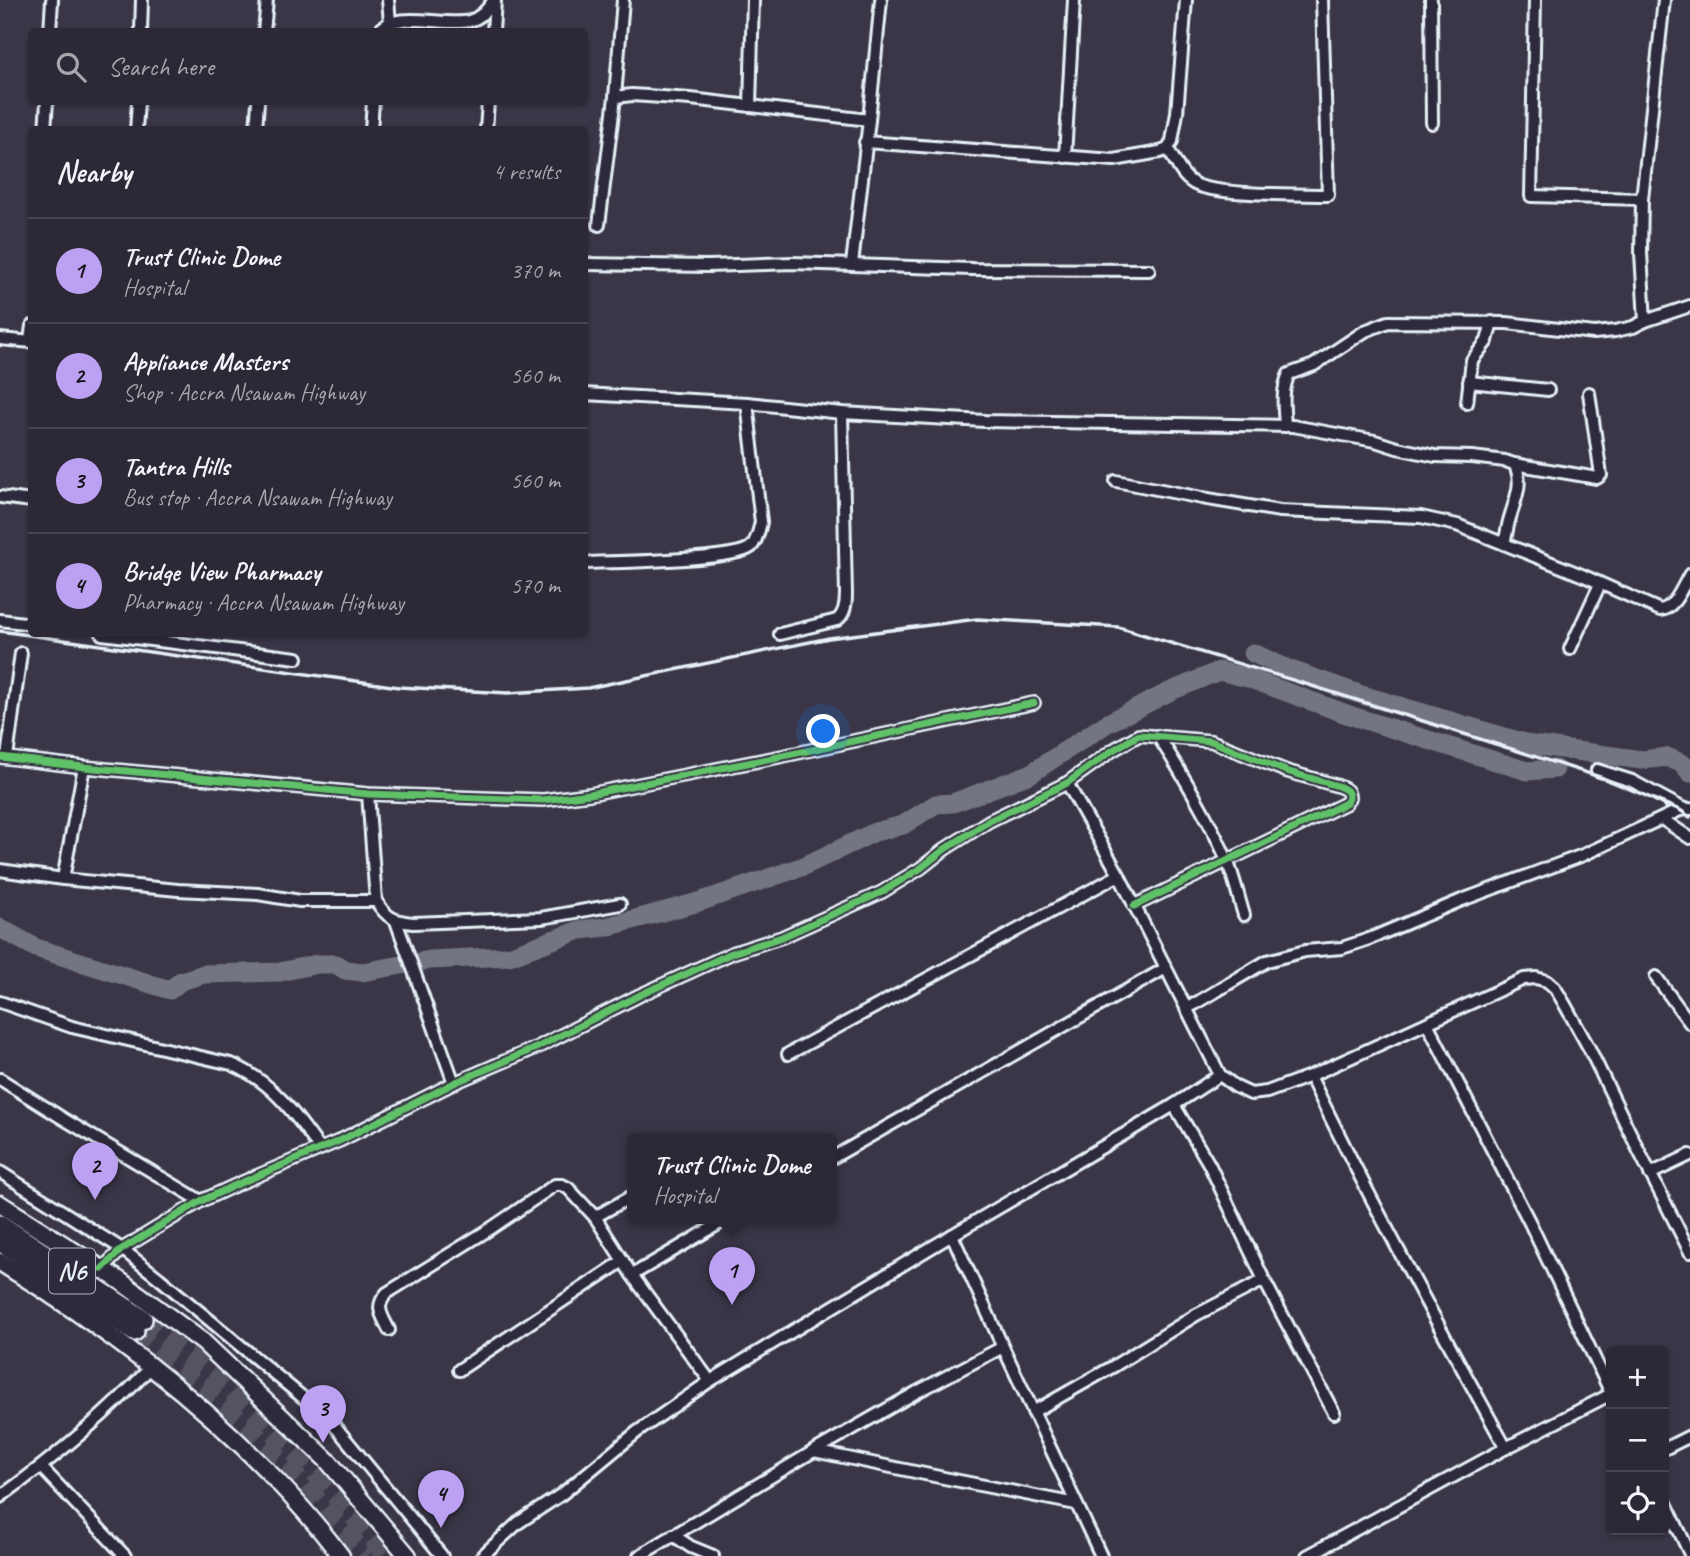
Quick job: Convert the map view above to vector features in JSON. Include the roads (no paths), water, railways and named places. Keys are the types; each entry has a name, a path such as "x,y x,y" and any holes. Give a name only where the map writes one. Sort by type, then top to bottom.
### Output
{"highway":[{"name":"N6","path":"0,1225 138,1325 0,1241"}],"main road":[{"path":"0,1204 102,1269 203,1342 328,1461 408,1556"},
{"path":"0,1262 84,1317 151,1367 237,1441 292,1496 334,1553"}],"street":[{"path":"50,28 51,0"},
{"path":"141,28 142,0"},
{"path":"264,28 267,0"},
{"path":"384,27 388,0"},
{"path":"384,27 396,20 468,22 483,14 494,0"},
{"path":"493,28 494,0"},
{"path":"599,225 615,97 623,0"},
{"path":"750,106 753,0"},
{"path":"852,264 881,0"},
{"path":"1065,158 1074,0"},
{"path":"866,142 1114,160 1168,149 1177,113 1186,0"},
{"path":"1168,149 1184,176 1199,186 1239,191 1328,195 1322,0"},
{"path":"1431,0 1432,123"},
{"path":"1535,0 1531,196 1642,199"},
{"path":"1645,321 1641,253 1642,199 1664,0"},
{"path":"615,97 667,97 869,120"},
{"path":"45,126 47,105"},
{"path":"136,126 138,105"},
{"path":"256,126 258,105"},
{"path":"371,126 373,105"},
{"path":"486,126 488,105"},
{"path":"588,264 708,266 793,263 972,269 1149,270"},
{"path":"1285,426 1283,399 1289,374 1314,365 1365,331 1388,322 1492,322 1594,333 1633,327 1690,306"},
{"path":"1466,403 1472,360 1487,341 1492,322"},
{"path":"0,339 28,342"},
{"path":"1469,382 1548,390"},
{"path":"588,394 985,421 1293,426 1375,441 1397,449 1435,456 1505,461 1597,478 1601,475 1589,393"},
{"path":"588,563 681,559 738,553 752,546 761,522 747,403"},
{"path":"780,634 836,620 842,617 844,610 846,594 842,413"},
{"path":"1504,544 1519,488 1519,472 1514,464"},
{"path":"1116,481 1280,511 1421,517 1457,525 1660,610 1671,606 1690,573"},
{"path":"0,497 28,501"},
{"path":"1570,649 1600,584"},
{"path":"0,620 28,624"},
{"path":"126,637 297,658"},
{"path":"21,653 4,757 368,794 543,800 590,794 1034,703"},
{"path":"102,1269 121,1249 201,1201 320,1149 454,1083 538,1047 639,995 732,953 782,937 882,892 989,821 1067,783 1139,735 1211,741 1286,771 1346,789 1349,793 1346,803 1134,906"},
{"path":"1158,736 1188,782 1227,861 1244,915"},
{"path":"63,879 85,767"},
{"path":"1597,770 1632,781 1687,809"},
{"path":"1067,783 1119,875 1220,1075 1251,1094 1268,1092 1310,1076 1524,979 1546,981 1555,988 1589,1048 1690,1252"},
{"path":"368,794 376,901 384,914 396,921 541,918 620,904"},
{"path":"1186,1009 1267,961 1305,951 1342,948 1369,939 1583,855 1687,809"},
{"path":"1662,819 1690,838"},
{"path":"0,870 178,890 258,894 300,901 376,901"},
{"path":"788,1054 1119,875"},
{"path":"396,921 454,1083"},
{"path":"837,1155 1166,968"},
{"path":"1656,977 1690,1023"},
{"path":"0,1002 72,1027 245,1070 279,1097 320,1149"},
{"path":"1427,1023 1530,1223 1606,1383"},
{"path":"482,1556 518,1523 562,1494 637,1432 710,1381 1220,1075"},
{"path":"1310,1076 1423,1297 1506,1448"},
{"path":"0,1079 201,1201"},
{"path":"1174,1105 1209,1164 1264,1280 1334,1413"},
{"path":"1650,1174 1690,1155"},
{"path":"0,1172 121,1249 330,1420 442,1556"},
{"path":"389,1330 380,1310 380,1301 387,1293 555,1185 562,1185 595,1217 632,1275 710,1381"},
{"path":"595,1217 627,1199"},
{"path":"632,1275 719,1224"},
{"path":"952,1235 1101,1556"},
{"path":"459,1370 624,1261"},
{"path":"1033,1412 1196,1315 1264,1280"},
{"path":"639,1556 916,1392 1003,1348"},
{"path":"0,1497 41,1467 124,1396 151,1367"},
{"path":"1307,1556 1606,1397"},
{"path":"1669,1446 1690,1436"},
{"path":"814,1451 1076,1504"},
{"path":"41,1467 125,1556"},
{"path":"1669,1512 1685,1554"},
{"path":"673,1535 691,1547 713,1556"}],"waterway":[{"path":"1253,653 1288,669 1359,694 1532,745 1642,760 1667,757 1683,764 1690,773"},
{"path":"0,928 36,948 170,990 181,981 204,974 280,972 317,964 336,964 345,970 362,972 430,960 509,956 580,930 606,927 699,902 804,866 875,832 903,825 936,804 953,803 1030,774 1106,724 1169,692 1219,671 1248,678 1352,716 1527,771 1555,769"},
{"path":"1566,749 1568,758"}],"tunnel":[{"path":"142,1319 258,1416 324,1484 385,1556"},
{"path":"134,1331 246,1424 368,1556"}],"railway":[{"path":"43,637 399,687 508,693 588,688 829,638 977,619 1118,627 1603,778 1680,810 1690,817"},
{"path":"0,631 28,635"}],"place":[{"name":"Appliance Masters","path":"95,1200"},
{"name":"Trust Clinic Dome","path":"732,1305"},
{"name":"Tantra Hills","path":"323,1443"},
{"name":"Bridge View Pharmacy","path":"441,1528"}]}
